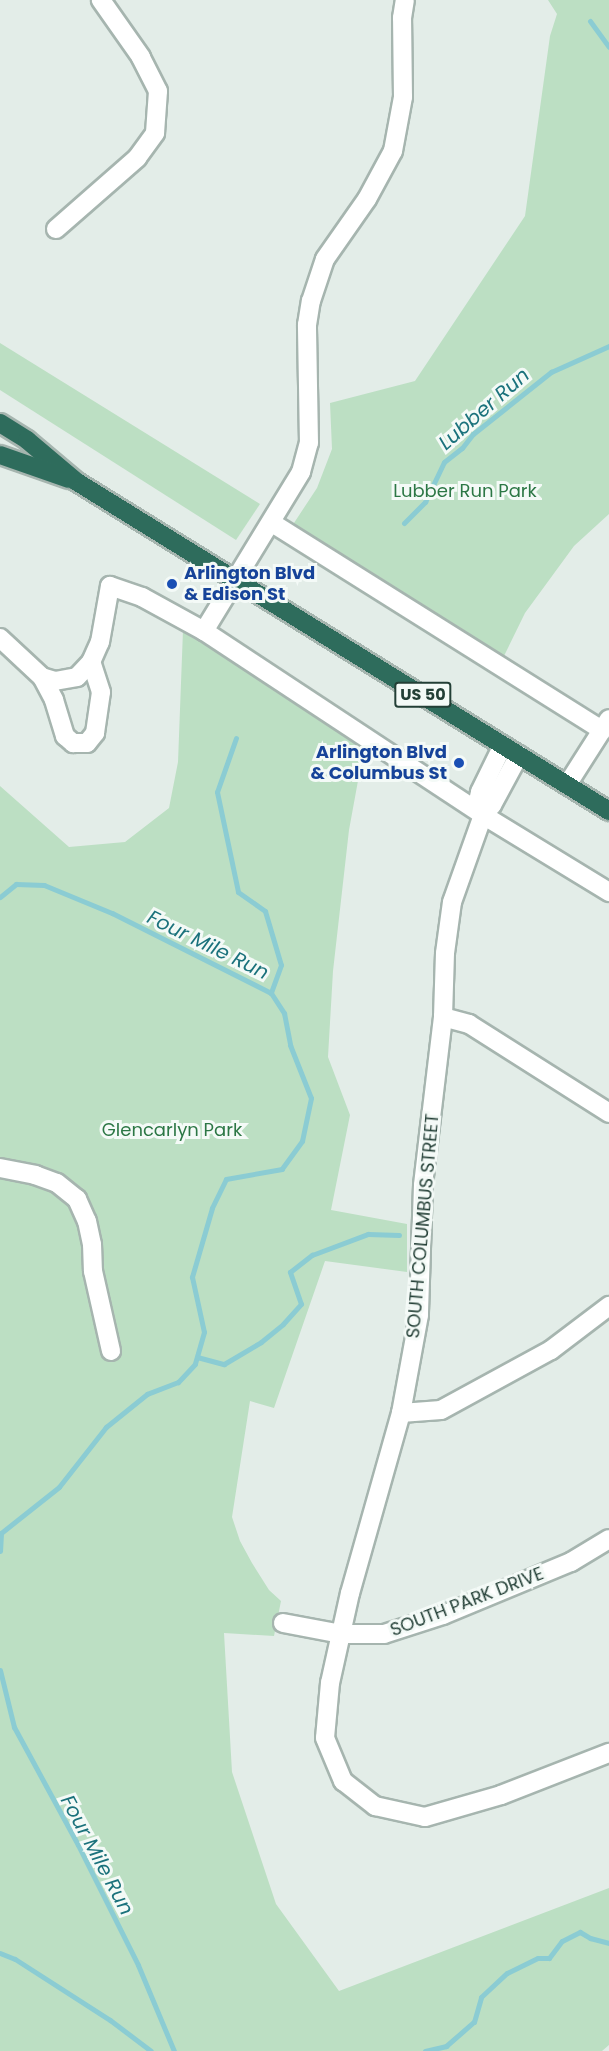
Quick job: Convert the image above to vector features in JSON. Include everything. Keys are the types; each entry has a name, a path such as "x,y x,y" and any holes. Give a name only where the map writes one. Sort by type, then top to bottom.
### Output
{"highway":[{"name":"US 50","path":"0,423 27,440 77,482 236,578 609,811"},
{"name":"US 50","path":"0,455 77,482"}],"street":[{"path":"56,229 137,158 155,133 158,91 141,57 101,0"},
{"path":"204,631 298,478 309,443 307,326 317,280 326,260 381,176 397,134 403,97 402,18 405,0"},
{"path":"272,523 607,725 567,785"},
{"path":"42,677 55,681 77,677 91,662 100,642 110,586 154,603 204,631 483,815 609,892"},
{"path":"0,638 42,677 54,700 64,736 73,743 87,743 95,733 101,692 91,662"},
{"name":"SOUTH COLUMBUS STREET","path":"483,815 478,801 480,792 502,745"},
{"name":"SOUTH COLUMBUS STREET","path":"519,755 492,805 483,815 452,902 445,953 443,1017 423,1185 418,1315 401,1413 350,1593 330,1683 325,1738 343,1781 375,1806 425,1817 501,1795 609,1753"},
{"path":"443,1017 469,1024 609,1113"},
{"path":"0,1168 35,1175 57,1183 77,1199 87,1221 93,1271 111,1352"},
{"path":"401,1413 441,1410 551,1350 609,1306"},
{"name":"SOUTH PARK DRIVE","path":"283,1623 342,1634 384,1634 443,1615 571,1562 609,1539"}],"green space":[{"name":"Lubber Run Park","path":"548,0 609,0 609,514 574,546 525,613 504,656 292,526 317,488 332,449 330,403 415,381 525,216 550,36 557,14"},
{"path":"0,343 260,504 236,540 0,390"},
{"name":"Glencarlyn Park","path":"183,630 364,748 349,830 333,971 328,1057 350,1115 331,1210 407,1224 407,1272 325,1261 274,1408 250,1401 232,1517 240,1541 252,1563 269,1590 281,1601 274,1636 224,1633 232,1772 276,1904 339,1991 609,1888 609,2045 602,2051 0,2051 0,786 69,847 125,842 169,808 178,762"}],"waterway":[{"path":"590,21 609,47"},
{"name":"Lubber Run","path":"404,523 425,502 444,462 462,448 473,434 551,372 609,346"},
{"name":"Lubber Run","path":"236,738 217,792 238,892 265,911 281,965 271,993"},
{"name":"Four Mile Run","path":"0,897 16,884 44,885 112,913 271,993 284,1013 290,1045 311,1098 302,1141 282,1169 226,1179 212,1208 192,1277 204,1332 195,1364 178,1382 147,1394 106,1427 59,1487 1,1533 0,1551"},
{"path":"197,1357 224,1364 261,1342 283,1324 301,1304 290,1272 312,1255 368,1234 399,1235"},
{"name":"Four Mile Run","path":"0,1670 14,1727 78,1845 138,1965 174,2051"},
{"path":"425,2051 446,2046 474,2022 481,1997 507,1973 538,1958 549,1958 562,1941 580,1932 590,1938 609,1943"},
{"path":"0,1953 15,1959 110,2020 151,2051"}],"place":[{"name":"Arlington Blvd & Edison St","path":"172,584"},
{"name":"Arlington Blvd & Columbus St","path":"459,763"}]}
